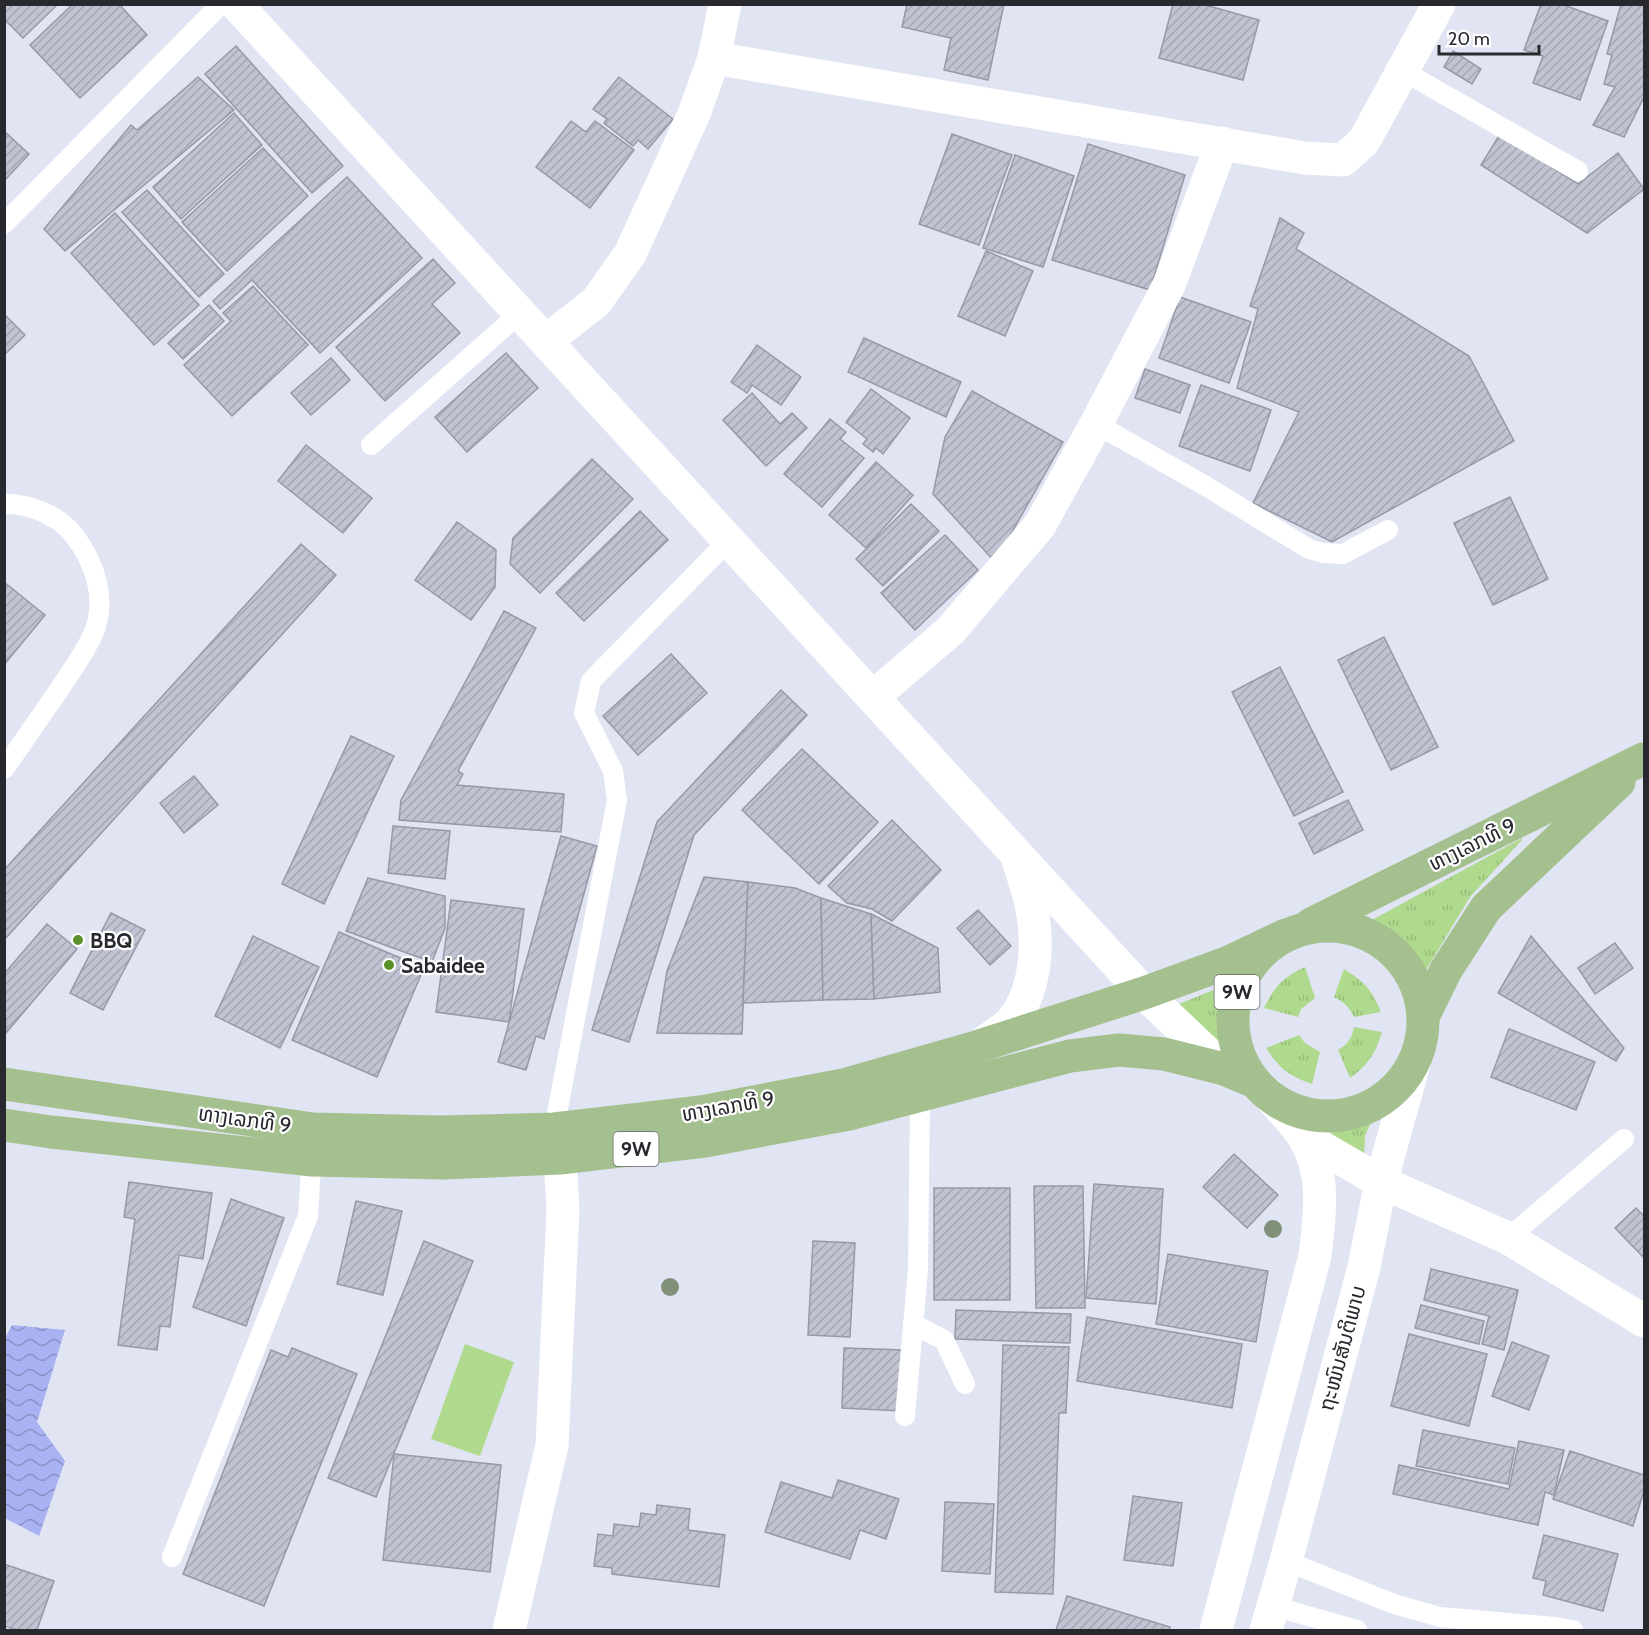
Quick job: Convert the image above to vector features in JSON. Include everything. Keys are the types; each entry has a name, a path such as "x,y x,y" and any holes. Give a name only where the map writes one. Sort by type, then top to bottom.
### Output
{"main road":[{"name":"ທາງເລກທີ 9","path":"846,1100 976,1047 1144,993 1228,962 1294,932 1644,759"},
{"name":"ທາງເລກທີ 9","path":"1424,1017 1446,970 1486,908 1644,759"},
{"name":"ທາງເລກທີ 9","path":"4,1125 51,1132 313,1144 440,1132 557,1143 701,1112 846,1100 920,1097 1070,1056 1119,1050 1164,1054 1224,1069 1261,1088 1282,1104 1314,1114 1332,1116 1366,1108 1394,1090 1414,1064 1421,1043 1424,1017 1421,1000 1412,976 1397,955 1384,944 1353,929 1336,926 1294,932 1258,956 1239,985 1232,1018 1238,1052 1261,1088"},
{"name":"ທາງເລກທີ 9","path":"4,1084 313,1144"}],"street":[{"path":"236,4 1144,993 1224,1069"},
{"path":"546,341 596,302 630,254 694,114 714,58 725,4"},
{"path":"714,58 1305,158 1343,160 1364,141 1439,4"},
{"path":"873,697 951,630 1040,525 1169,285 1222,143"},
{"path":"976,1047 1008,1024 1024,1000 1032,979 1035,948 1033,910 1016,852"},
{"name":"ຖະໜົນສັນຕິພາບ","path":"1269,1618 1364,1266 1381,1182 1414,1064"},
{"path":"1216,1630 1315,1256 1321,1203 1316,1165 1304,1137 1261,1088"},
{"path":"1304,1137 1381,1182 1508,1238 1644,1321"},
{"path":"509,1630 552,1445 563,1210 557,1143"}],"lane":[{"path":"4,224 221,4"},
{"path":"1402,71 1578,171"},
{"path":"371,445 520,313"},
{"path":"1096,424 1204,485 1309,549 1323,553 1343,554 1389,530"},
{"path":"4,504 13,504 43,512 69,530 87,552 97,578 99,606 94,633 81,658 4,769"},
{"path":"557,1143 617,800 613,771 584,713 591,681 729,540"},
{"path":"905,1416 918,1270 920,1097"},
{"path":"1508,1238 1624,1139"},
{"path":"172,1557 308,1216 313,1144"},
{"path":"913,1324 944,1340 965,1384"},
{"path":"1286,1561 1394,1604 1440,1617 1573,1630"},
{"path":"1269,1618 1357,1630"}],"green space":[{"path":"1522,838 1470,897 1426,970 1400,939 1389,929 1372,920"},
{"path":"1305,967 1315,998 1301,1009 1298,1017 1264,1008 1280,983"},
{"path":"1344,969 1367,987 1381,1012 1354,1017 1346,1005 1334,997"},
{"path":"1228,984 1220,1005 1219,1042 1179,1004"},
{"path":"1354,1027 1382,1032 1370,1058 1350,1078 1338,1050 1349,1040"},
{"path":"1299,1035 1305,1043 1320,1052 1312,1084 1286,1071 1266,1048"},
{"path":"1371,1122 1365,1136 1364,1158 1329,1133 1353,1129"},
{"path":"465,1344 514,1362 480,1456 431,1439"}],"water":[{"path":"12,1325 65,1330 37,1422 65,1461 39,1536 5,1518 4,1340"}],"building":[{"path":"4,4 58,4 23,38 4,19"},
{"path":"73,4 119,4 147,35 80,98 30,45"},
{"path":"907,4 1004,4 988,80 944,70 951,38 902,27"},
{"path":"1173,4 1202,4 1259,20 1243,80 1159,58"},
{"path":"1541,4 1561,4 1608,21 1580,100 1533,83 1543,56 1524,50"},
{"path":"1621,4 1644,4 1644,97 1624,137 1593,125 1615,87 1604,84 1612,55 1607,54"},
{"path":"236,46 343,166 312,193 205,74"},
{"path":"1453,51 1481,69 1472,84 1444,67"},
{"path":"198,77 234,110 65,251 44,229 131,125 137,130"},
{"path":"619,77 673,119 648,149 638,140 633,146 604,123 607,119 593,109"},
{"path":"234,113 262,145 181,219 153,187"},
{"path":"571,121 586,132 595,121 634,150 590,208 536,167"},
{"path":"4,131 29,154 4,181"},
{"path":"952,134 1012,155 979,245 919,224"},
{"path":"1500,134 1578,184 1618,153 1644,189 1587,233 1481,165"},
{"path":"1088,144 1185,175 1150,290 1052,260"},
{"path":"263,148 308,196 227,271 182,222"},
{"path":"1015,155 1074,176 1043,267 983,248"},
{"path":"347,177 422,258 320,353 252,280 220,309 213,301"},
{"path":"147,190 224,274 199,297 122,212"},
{"path":"115,213 199,305 154,345 71,253"},
{"path":"1280,218 1304,233 1296,249 1469,356 1514,441 1332,542 1253,503 1299,412 1237,388 1258,309 1250,306"},
{"path":"986,251 1033,271 1005,336 958,316"},
{"path":"433,259 455,283 432,304 460,333 385,401 336,347"},
{"path":"253,286 308,345 232,416 184,365 231,321 223,313"},
{"path":"1180,297 1251,322 1229,383 1159,358"},
{"path":"209,305 224,321 183,359 168,343"},
{"path":"4,314 25,335 4,355"},
{"path":"864,338 961,382 946,417 848,372"},
{"path":"757,345 801,377 781,405 752,385 747,393 731,382"},
{"path":"506,353 538,388 467,452 435,417"},
{"path":"331,358 350,380 311,415 291,393"},
{"path":"1145,369 1190,385 1180,413 1135,398"},
{"path":"1201,385 1271,410 1250,471 1179,446"},
{"path":"871,389 910,418 883,454 876,448 873,452 863,444 867,439 846,422"},
{"path":"972,391 1063,442 995,562 933,494 945,437"},
{"path":"752,393 780,424 792,413 807,428 766,466 723,420"},
{"path":"830,419 846,432 840,439 864,458 822,507 784,474"},
{"path":"306,445 372,498 343,533 278,481"},
{"path":"592,459 633,499 540,593 510,564 513,538"},
{"path":"876,462 913,495 866,548 829,515"},
{"path":"1510,497 1548,579 1493,605 1454,523"},
{"path":"911,504 939,531 883,586 856,559"},
{"path":"640,511 668,540 584,621 556,593"},
{"path":"457,522 496,550 495,587 471,620 415,580"},
{"path":"945,535 978,570 915,630 881,593"},
{"path":"301,544 336,575 4,940 4,870"},
{"path":"4,582 45,615 4,665"},
{"path":"504,611 536,628 458,771 463,774 457,785 564,794 561,832 399,820 401,800"},
{"path":"1384,637 1438,747 1391,770 1338,660"},
{"path":"671,654 707,693 638,755 603,716"},
{"path":"1280,667 1343,792 1294,816 1232,692"},
{"path":"781,690 807,715 694,835 629,1042 592,1030 657,822"},
{"path":"351,736 394,756 324,904 282,884"},
{"path":"802,749 878,822 819,884 742,810"},
{"path":"194,776 218,805 184,833 160,803"},
{"path":"1348,800 1363,830 1314,854 1299,823"},
{"path":"892,820 941,870 892,921 872,909 847,903 828,886"},
{"path":"393,826 450,831 445,879 388,873"},
{"path":"561,836 597,846 544,1039 536,1036 526,1070 498,1062"},
{"path":"704,877 748,882 742,1034 657,1033 667,971"},
{"path":"368,878 445,896 445,928 432,962 346,931"},
{"path":"748,882 795,888 821,898 823,1000 743,1003"},
{"path":"821,898 871,914 874,999 823,1000"},
{"path":"451,900 524,909 509,1022 436,1012"},
{"path":"978,910 1011,946 990,965 957,928"},
{"path":"111,913 145,930 103,1010 70,993"},
{"path":"871,914 938,948 940,992 874,999"},
{"path":"47,924 77,949 6,1033 4,974"},
{"path":"339,932 424,968 377,1077 292,1040"},
{"path":"253,936 319,967 280,1048 215,1016"},
{"path":"1531,936 1624,1048 1616,1061 1498,993"},
{"path":"1615,943 1633,968 1595,994 1578,968"},
{"path":"1509,1029 1595,1062 1576,1110 1491,1077"},
{"path":"1234,1154 1278,1195 1247,1228 1203,1187"},
{"path":"129,1182 212,1193 203,1259 179,1255 170,1327 160,1326 157,1350 118,1345 135,1219 124,1217"},
{"path":"1094,1184 1163,1189 1156,1304 1086,1298"},
{"path":"1034,1186 1083,1186 1085,1308 1036,1308"},
{"path":"934,1188 1010,1188 1010,1300 934,1300"},
{"path":"231,1199 284,1218 246,1326 193,1307"},
{"path":"356,1201 402,1211 383,1295 337,1284"},
{"path":"1636,1208 1644,1216 1644,1258 1615,1228"},
{"path":"424,1241 473,1261 376,1497 328,1478"},
{"path":"813,1241 855,1243 850,1337 808,1335"},
{"path":"1168,1254 1268,1271 1256,1342 1156,1324"},
{"path":"1431,1269 1518,1290 1504,1350 1482,1344 1489,1316 1424,1300"},
{"path":"1421,1305 1484,1321 1479,1344 1415,1328"},
{"path":"956,1310 1071,1314 1070,1343 955,1339"},
{"path":"1087,1317 1242,1344 1232,1408 1077,1381"},
{"path":"1409,1334 1487,1354 1469,1426 1391,1406"},
{"path":"1512,1342 1549,1356 1529,1410 1492,1396"},
{"path":"1003,1345 1069,1347 1066,1413 1059,1413 1053,1594 995,1592"},
{"path":"292,1348 357,1374 264,1606 183,1574 271,1350 288,1357"},
{"path":"844,1348 904,1350 902,1411 842,1408"},
{"path":"1423,1430 1515,1448 1508,1484 1416,1466"},
{"path":"1519,1441 1564,1450 1554,1495 1545,1492 1538,1525 1393,1494 1399,1465 1509,1489"},
{"path":"1570,1451 1644,1475 1644,1491 1633,1526 1553,1499"},
{"path":"394,1454 501,1465 490,1572 383,1560"},
{"path":"838,1480 899,1499 886,1539 860,1530 850,1559 765,1532 781,1482 832,1498"},
{"path":"1133,1496 1182,1503 1173,1566 1124,1560"},
{"path":"945,1502 994,1504 990,1574 942,1571"},
{"path":"657,1505 690,1509 688,1530 725,1535 719,1587 612,1574 612,1568 594,1566 598,1534 613,1536 614,1524 639,1527 641,1513 656,1515"},
{"path":"1544,1535 1618,1554 1603,1611 1543,1595 1546,1581 1533,1578"},
{"path":"4,1564 54,1581 37,1630 18,1630 4,1626"},
{"path":"1067,1596 1170,1627 1169,1630 1056,1630"}],"place":[{"name":"BBQ","path":"78,940"},
{"name":"Sabaidee","path":"389,965"}]}
